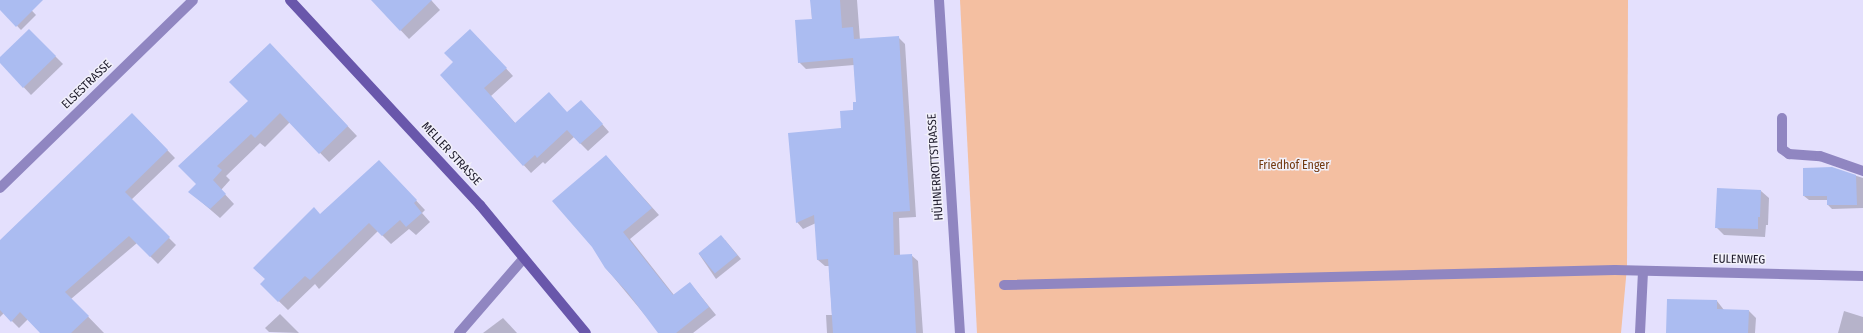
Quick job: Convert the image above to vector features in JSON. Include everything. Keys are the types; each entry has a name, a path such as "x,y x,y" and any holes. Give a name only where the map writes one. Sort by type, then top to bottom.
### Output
{"main road":[{"name":"MELLER STRASSE","path":"290,0 480,205 586,333"}],"street":[{"name":"ELSESTRASSE","path":"0,188 193,0"},
{"name":"HÜHNERROTTSTRASSE","path":"940,0 960,333"},
{"path":"1782,118 1782,149 1789,154 1820,156 1863,171"},
{"path":"459,333 524,258"},
{"name":"EULENWEG","path":"1004,285 1615,270 1863,276"},
{"path":"1640,333 1643,271"}],"green space":[{"name":"Friedhof Enger","path":"960,0 1628,0 1627,267 1621,333 977,333"}],"building":[{"path":"0,0 43,0 16,27 0,10"},
{"path":"371,0 432,0 400,31"},
{"path":"810,0 840,0 842,28 853,27 854,39 899,36 910,211 893,212 894,255 912,254 916,333 833,333 828,259 817,260 814,215 796,223 788,133 841,128 840,111 853,110 853,102 856,102 853,58 798,63 795,20 812,19"},
{"path":"29,29 56,56 23,88 0,63 0,57"},
{"path":"470,29 507,68 484,88 515,123 549,92 567,112 581,100 603,124 580,144 567,130 537,158 535,155 523,166 440,75 453,62 444,53"},
{"path":"270,43 348,126 319,154 280,113 255,138 251,134 217,166 222,170 213,180 226,194 210,209 188,192 196,184 178,166 248,101 229,82"},
{"path":"132,113 168,150 125,192 170,237 150,257 129,236 65,292 89,316 71,333 40,333 20,312 11,322 0,310 0,240"},
{"path":"606,155 652,208 623,232 673,295 690,282 709,307 676,333 658,333 628,293 605,268 592,247 552,201"},
{"path":"379,160 417,200 414,203 422,213 406,227 400,220 382,236 369,223 310,280 305,276 278,302 260,284 265,279 253,268 314,207 320,214"},
{"path":"1832,167 1856,175 1857,205 1827,205 1827,196 1803,196 1803,168"},
{"path":"1717,188 1761,190 1758,229 1715,228"},
{"path":"721,235 737,255 715,273 698,253"},
{"path":"1667,299 1717,300 1717,309 1749,310 1748,333 1666,333"}]}
